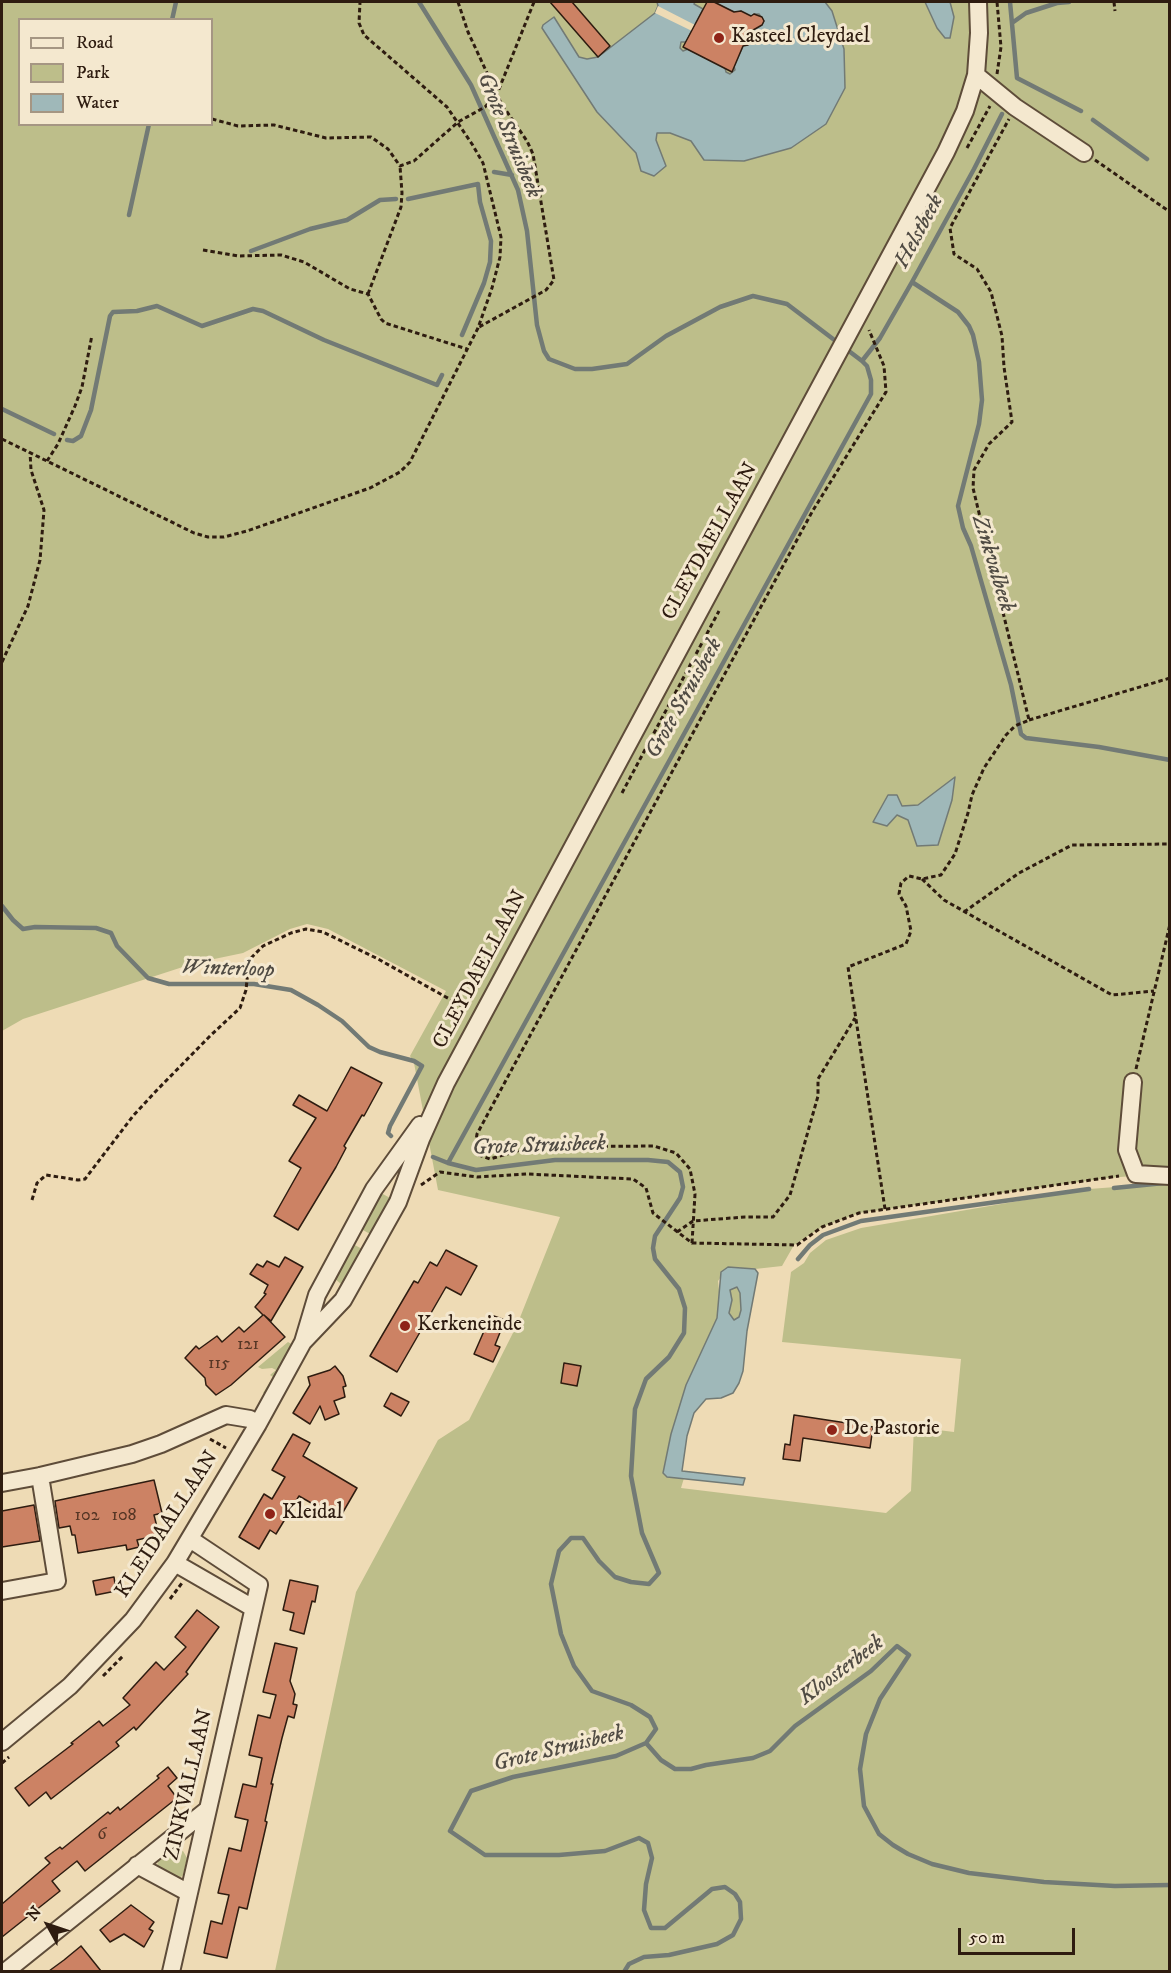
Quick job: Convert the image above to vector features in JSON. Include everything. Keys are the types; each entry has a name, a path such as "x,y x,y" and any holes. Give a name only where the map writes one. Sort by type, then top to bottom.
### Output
{"street":[{"name":"CLEYDAELLAAN","path":"442,1092 950,144 965,111 976,75 979,33 978,2"},
{"path":"976,75 1015,107 1083,153"},
{"path":"1133,1082 1127,1150 1136,1173 1170,1176"},
{"path":"2,1483 132,1454 161,1444 226,1415 237,1416 258,1424 303,1342 317,1295 374,1189 442,1092"},
{"path":"303,1342 343,1300 398,1202 421,1139 442,1092"},
{"name":"KLEIDAALLAAN","path":"2,1742 70,1686 133,1620 175,1563 258,1424"},
{"path":"2,1591 57,1581 40,1476"},
{"name":"ZINKVALLAAN","path":"171,1971 259,1585 190,1539"},
{"path":"175,1563 253,1608"},
{"path":"5,1971 207,1810"},
{"path":"137,1865 189,1893"}],"path":[{"path":"2,439 194,533 208,537 224,537 247,531 370,488 400,472 410,462 478,328 492,288 500,256 501,237 483,163 447,107 364,35 360,23 360,2"},
{"path":"458,2 468,32 497,94 533,154 554,280 546,290 478,328"},
{"path":"400,166 414,161 458,122 485,107 497,94 534,2"},
{"path":"995,92 1001,47 997,2"},
{"path":"1114,2 1115,11"},
{"path":"1015,107 950,228 954,254 977,269 991,292 1002,336 1012,422 988,444 974,470 973,488 1029,720"},
{"path":"213,119 238,126 274,125 326,138 371,137 388,149 400,166 401,207 368,294 381,320 385,323 467,350"},
{"path":"1083,153 1170,212"},
{"path":"203,250 238,256 282,255 294,258 315,267 350,289 368,294"},
{"path":"692,1243 695,1194 690,1169 676,1153 654,1146 531,1147 490,1159 479,1155 475,1147 477,1134 812,512 886,392 884,366 868,327"},
{"path":"47,461 58,444 82,387 92,334"},
{"path":"2,662 27,606 40,560 44,510 31,470 30,452"},
{"path":"885,1209 848,967 906,944 911,931 906,906 899,894 901,883 909,876 922,879 941,875 955,854 972,795 984,768 1006,735 1015,726 1170,678"},
{"path":"964,912 1019,873 1072,845 1170,844"},
{"path":"922,879 944,900 1112,995 1154,991"},
{"path":"1133,1082 1170,924"},
{"path":"32,1200 37,1183 46,1174 78,1180 85,1179 133,1116 157,1089 240,1008 246,990 249,960 263,946 291,933 306,929 323,932 378,959 482,1017"},
{"path":"677,1232 693,1221 773,1217 790,1195 818,1096 818,1079 855,1018"},
{"path":"417,1188 440,1172 477,1177 527,1174 633,1179 646,1188 653,1213 692,1243 797,1245 822,1227 859,1213 1136,1173"}],"green space":[{"path":"2,2 1169,2 1169,1173 1108,1178 859,1213 822,1227 794,1245 782,1266 755,1269 728,1267 718,1281 720,1298 717,1318 686,1385 671,1434 663,1472 667,1477 684,1478 681,1488 886,1513 911,1491 914,1427 954,1432 961,1359 782,1342 791,1272 804,1263 810,1253 826,1240 861,1228 1089,1189 1169,1183 1169,1971 275,1971 356,1592 438,1440 469,1420 517,1325 560,1217 438,1190 414,1063 410,1056 446,991 328,929 307,924 290,929 243,953 195,963 23,1019 2,1031"},
{"path":"381,1193 392,1199 374,1236 359,1228"},
{"path":"351,1243 366,1251 344,1284 341,1284 334,1278"},
{"path":"737,1287 740,1293 741,1310 739,1317 733,1321 729,1313 732,1300 730,1290"},
{"path":"288,1342 293,1345 265,1394 263,1393 273,1377 270,1375 276,1370 258,1367"},
{"path":"174,1849 183,1851 187,1858 183,1875 179,1879 159,1869 157,1865 159,1860"}],"water":[{"path":"657,2 695,2 694,4 703,9 686,42 681,42 680,48 683,51 688,49 725,68 730,74 735,70 734,66 744,44 748,45 751,39 748,36 753,27 762,25 764,21 759,14 754,14 750,18 741,11 736,13 714,2 825,2 832,11 844,49 845,88 826,124 791,148 744,161 704,160 691,141 670,133 657,133 656,140 666,166 654,176 641,171 636,153 597,112 542,28 554,17 579,57 587,59 598,57 655,13"},
{"path":"925,2 950,2 954,17 950,38 945,38 937,28"},
{"path":"955,777 952,800 938,845 917,846 908,820 897,815 887,826 873,822 888,795 897,795 902,806 918,805"},
{"path":"728,1267 755,1269 758,1273 747,1331 743,1371 733,1393 721,1398 706,1399 694,1413 687,1436 682,1471 745,1478 743,1485 667,1477 663,1473 671,1434 686,1385 717,1318 721,1272","holes":["737,1287 740,1293 741,1310 739,1317 734,1320 729,1313 732,1300 730,1290"]}],"pier":[{"path":"658,6 695,25 692,31 655,13"}],"building":[{"path":"550,2 572,2 610,46 598,57"},
{"name":"Kasteel Cleydael","path":"707,2 714,2 734,12 741,11 751,16 754,14 762,17 764,21 762,25 748,33 751,39 748,45 743,46 732,72 683,47"},
{"path":"351,1067 382,1083 298,1230 274,1216 301,1168 289,1161 316,1118 293,1105 299,1095 327,1111"},
{"name":"Kerkeneinde","path":"446,1250 477,1266 461,1295 446,1287 397,1372 370,1356 414,1281 418,1283 430,1262 437,1266"},
{"path":"285,1257 303,1267 271,1321 264,1315 285,1337 231,1385 216,1395 206,1385 205,1378 185,1358 196,1346 199,1349 217,1336 222,1342 239,1327 244,1332 263,1315 255,1307 266,1294 264,1293 268,1285 250,1274 257,1264 263,1267 267,1261 279,1267"},
{"path":"491,1315 505,1320 495,1345 500,1347 493,1362 474,1354"},
{"path":"564,1363 581,1366 577,1386 561,1383"},
{"path":"335,1366 343,1376 346,1386 343,1387 345,1397 334,1401 339,1414 325,1420 320,1406 310,1424 293,1413 310,1385 308,1377 330,1370"},
{"path":"391,1393 409,1402 401,1416 384,1406"},
{"name":"De Pastorie","path":"794,1415 873,1427 870,1448 803,1438 800,1461 783,1459 785,1444 790,1445"},
{"path":"293,1434 310,1443 303,1456 357,1488 339,1519 299,1496 276,1534 270,1530 259,1549 239,1537 264,1494 272,1499 285,1477 272,1470"},
{"path":"154,1480 162,1513 154,1515 159,1535 137,1540 139,1547 127,1550 126,1545 78,1553 75,1535 72,1535 70,1526 59,1528 55,1501"},
{"path":"34,1505 40,1541 2,1547 2,1511"},
{"path":"114,1577 116,1591 96,1595 93,1581"},
{"path":"290,1580 318,1586 304,1634 290,1630 294,1613 283,1610"},
{"path":"197,1610 219,1627 186,1672 188,1674 136,1730 134,1727 116,1742 119,1746 51,1799 46,1792 29,1806 15,1788 99,1721 103,1726 130,1705 123,1698 156,1662 164,1670 186,1647 175,1637"},
{"path":"275,1643 297,1648 290,1681 295,1694 293,1704 297,1705 294,1718 288,1716 282,1738 271,1784 273,1784 265,1821 267,1822 247,1909 239,1907 227,1958 204,1953 211,1921 222,1924 229,1895 218,1893 229,1848 241,1851 248,1820 235,1817 243,1784 256,1787 262,1758 249,1755 258,1715 270,1718 276,1695 263,1692"},
{"path":"168,1767 177,1778 168,1786 177,1798 85,1871 77,1861 52,1881 60,1891 2,1937 2,1904 50,1863 45,1858 60,1847 62,1849 108,1812 110,1814 118,1807 120,1810 159,1778 157,1776"},
{"path":"131,1905 154,1922 149,1929 153,1931 144,1947 124,1934 110,1942 100,1930"},
{"path":"81,1946 101,1971 49,1971 64,1960"}],"waterway":[{"path":"172,18 176,2"},
{"name":"Grote Struisbeek","path":"419,2 471,85 518,190 527,231 537,325 544,351 549,359 575,369 627,364 666,336 720,307 753,296 787,304 862,361 867,366 871,380 871,394 448,1163 476,1170 555,1160 648,1160 668,1162 680,1172 683,1187 680,1198 655,1236 653,1248 655,1259 679,1289 685,1308 684,1333 669,1357 646,1379 635,1409 631,1476 642,1533 659,1573 649,1584 615,1577 599,1561 583,1538 571,1538 559,1551 551,1584 561,1634 574,1666 592,1691 631,1705 650,1717 656,1729 646,1743 616,1756 513,1777 471,1791 450,1831 485,1855 559,1855 605,1851 639,1838 648,1843 652,1858 646,1884 644,1910 651,1928 665,1928 712,1889 725,1887 735,1894 740,1902 741,1919 733,1935 717,1944 669,1955 644,1957 629,1964 624,1972"},
{"path":"1010,2 1017,78 1081,111"},
{"path":"1012,23 1026,13 1057,3 1069,2"},
{"name":"Helstbeek","path":"862,361 880,338 912,282 1002,114"},
{"path":"1093,120 1147,159"},
{"path":"129,215 149,126"},
{"path":"494,172 512,175"},
{"path":"408,199 478,184 480,202 491,241 490,262 484,283 462,335"},
{"path":"251,251 310,229 347,220 380,200 396,199"},
{"name":"Zinkvalbeek","path":"912,282 958,312 973,335 979,362 982,400 979,424 958,506 1011,685 1021,734 1026,738 1099,747 1170,760"},
{"path":"67,440 73,441 81,436 91,410 110,316 113,312 137,311 157,306 202,326 253,309 263,311 324,340 437,385 442,375"},
{"path":"2,409 54,434"},
{"name":"Winterloop","path":"2,906 23,929 35,927 96,928 111,933 117,946 148,978 169,984 254,984 291,990 342,1021 369,1047 414,1061 422,1066 390,1126 388,1133 391,1136"},
{"name":"Winterloop","path":"433,1157 448,1163"},
{"path":"1114,1188 1164,1183"},
{"path":"798,1259 823,1235 861,1221 1089,1189"},
{"name":"Kloosterbeek","path":"646,1743 661,1760 675,1769 691,1769 753,1758 770,1751 795,1726 871,1671 897,1646 909,1655 880,1699 866,1734 860,1769 864,1806 879,1834 908,1854 932,1864 969,1873 1044,1882 1115,1886 1170,1885"}],"place":[{"name":"Kasteel Cleydael","path":"719,38"},
{"name":"Kerkeneinde","path":"405,1326"},
{"name":"De Pastorie","path":"832,1430"},
{"name":"Kleidal","path":"270,1514"}]}
